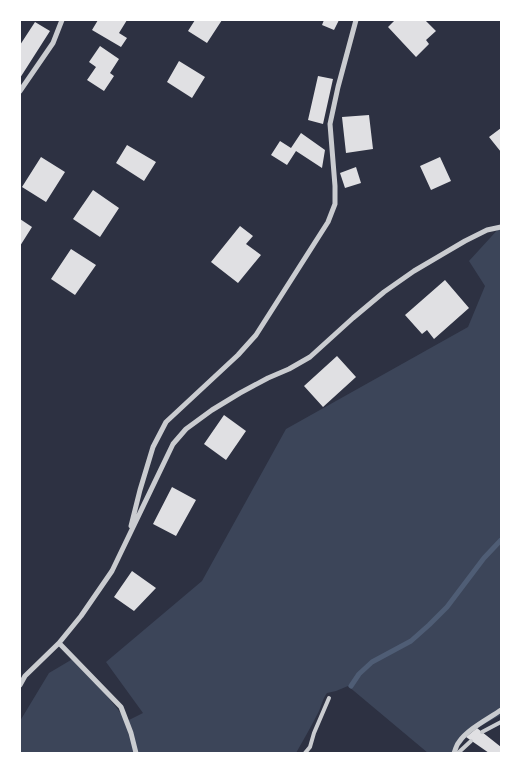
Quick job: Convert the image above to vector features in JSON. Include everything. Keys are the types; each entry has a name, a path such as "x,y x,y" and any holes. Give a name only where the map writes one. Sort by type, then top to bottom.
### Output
{"street":[{"path":"20,91 53,43 62,20"},
{"path":"128,539 153,447 166,422 256,335 328,222 335,204 330,124 356,20"},
{"path":"20,685 25,676 59,643 81,616 112,571 172,444 186,429 240,393 310,357 378,297 414,271 465,241 487,230 501,227"},
{"path":"59,643 121,708 131,733 136,753"},
{"path":"454,753 458,743 465,735 501,710"}],"lane":[{"path":"305,753 310,747 314,733 330,698"},
{"path":"482,732 501,722"},
{"path":"458,753 471,741"}],"shaded area":[{"path":"501,226 501,715 477,728 451,753 428,753 348,686 327,693 296,753 20,753 20,721 49,673 76,657 127,721 143,713 106,662 202,581 286,429 468,327 485,286 469,261"}],"building":[{"path":"98,20 127,20 119,33 127,38 121,47 92,30"},
{"path":"195,20 222,20 207,43 188,31"},
{"path":"324,20 339,20 334,30 322,25"},
{"path":"395,20 425,20 436,31 426,40 429,44 416,57 388,27"},
{"path":"35,22 50,31 20,78 20,45"},
{"path":"100,46 119,59 110,73 114,76 104,91 87,80 96,67 89,62"},
{"path":"179,61 205,77 192,98 167,82"},
{"path":"318,76 333,79 323,124 308,120"},
{"path":"369,115 373,149 346,153 342,117"},
{"path":"501,128 501,152 489,137"},
{"path":"301,133 325,150 322,168 296,151 287,165 271,155 280,141 291,148"},
{"path":"127,145 156,162 144,181 116,163"},
{"path":"41,157 65,172 46,202 22,187"},
{"path":"440,157 451,181 431,190 420,166"},
{"path":"356,167 361,183 345,188 340,173"},
{"path":"93,190 119,208 100,237 73,219"},
{"path":"20,219 32,227 20,246"},
{"path":"240,226 253,236 246,244 261,255 238,283 211,262"},
{"path":"71,249 96,265 75,295 51,279"},
{"path":"445,280 469,308 434,339 427,330 422,334 405,315"},
{"path":"337,356 356,377 323,407 304,386"},
{"path":"224,415 246,431 226,460 204,444"},
{"path":"172,487 196,500 176,536 153,524"},
{"path":"132,571 156,588 134,611 114,597"},
{"path":"477,728 501,747 501,753 489,753 466,737"}],"waterway":[{"path":"351,686 359,674 372,662 411,641 429,625 447,607 484,558 501,540"}]}
